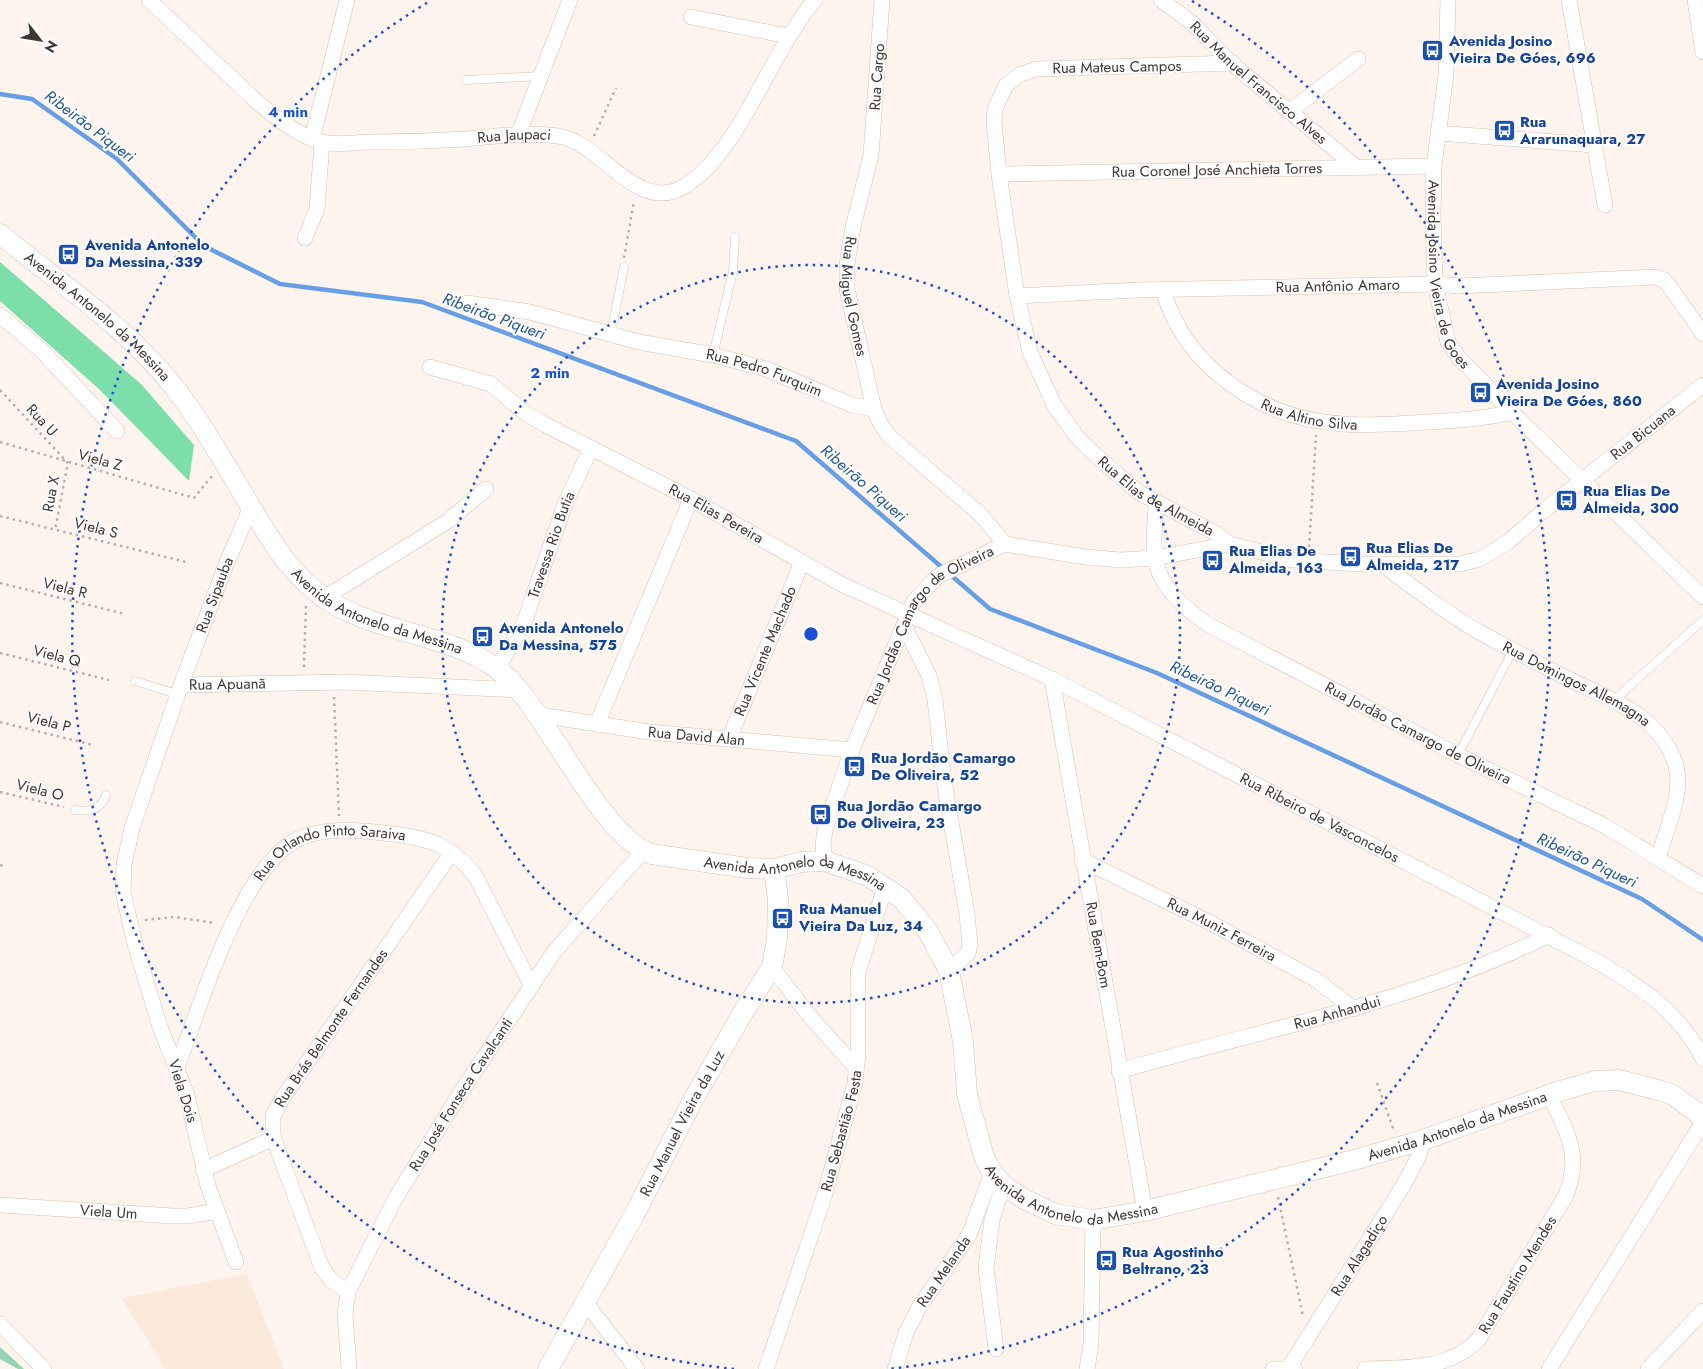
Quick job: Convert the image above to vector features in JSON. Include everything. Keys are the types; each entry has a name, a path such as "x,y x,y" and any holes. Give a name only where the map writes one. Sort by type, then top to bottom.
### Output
{"street":[{"name":"Rua Jaupaci","path":"149,0 267,109 285,124 317,140 436,141 518,135 559,136 588,148 627,181 656,192 668,193 682,188 712,162 749,108 788,36 815,0"},
{"path":"305,238 317,209 317,140 347,0"},
{"path":"518,135 570,0"},
{"name":"Rua Cargo","path":"871,155 882,0"},
{"name":"Rua Manuel Francisco Alves","path":"1161,0 1192,23 1232,64 1355,166"},
{"name":"Avenida Josino Vieira de Goes","path":"1448,0 1446,75 1434,166 1435,284 1448,342 1459,358 1703,597"},
{"path":"1569,0 1605,205"},
{"path":"1695,0 1703,52"},
{"path":"692,17 788,36"},
{"path":"1290,111 1358,59"},
{"name":"Rua Mateus Campos","path":"1007,85 1019,75 1045,68 1232,64"},
{"name":"Rua Elias de Almeida","path":"1007,85 995,108 994,122 999,174 1017,296 1030,352 1054,405 1077,437 1100,460 1138,492 1217,534 1230,544 1293,560 1382,564 1460,564 1480,559 1508,542 1583,480"},
{"path":"1438,133 1594,145"},
{"name":"Rua Miguel Gomes","path":"871,155 853,227 848,264 848,289 874,409"},
{"name":"Rua Coronel José Anchieta Torres","path":"999,174 1434,166"},
{"name":"Avenida Antonelo da Messina","path":"0,234 126,336 174,387 281,556 306,584 324,598 366,621 427,638 473,655 497,669 519,690 540,715 608,818 627,839 643,851 747,868 774,869 801,862 825,861 846,867 885,887 914,912 932,938 949,971 963,1041 967,1094 975,1131 984,1157 998,1178 1024,1199 1055,1214 1093,1220 1145,1211 1399,1147 1595,1081 1619,1080 1662,1090 1677,1098 1703,1117"},
{"name":"Rua Antônio Amaro","path":"1017,296 1163,290 1435,284 1459,286 1660,277 1670,287 1703,334"},
{"name":"Rua Altino Silva","path":"1163,290 1170,311 1183,335 1198,356 1227,383 1276,410 1317,421 1343,424 1478,420 1513,412"},
{"name":"Rua Pedro Furquim","path":"467,303 530,312 640,342 713,355 766,369 852,405 874,409"},
{"path":"0,315 44,352 117,432"},
{"name":"Rua Elias Pereira","path":"430,367 491,384 524,412 690,499 906,620"},
{"name":"Rua Bicuana","path":"1583,480 1703,386"},
{"path":"874,409 881,425 890,437 980,514 1005,544"},
{"name":"Travessa Rio Butia","path":"497,669 524,623 564,504 591,448"},
{"path":"324,598 448,522 486,489"},
{"path":"597,724 690,499"},
{"name":"Rua Jordão Camargo de Oliveira","path":"1156,502 1154,558 1175,598 1207,624 1458,755 1605,826 1703,886"},
{"name":"Rua Sipauba","path":"179,689 225,567 251,507"},
{"name":"Rua Jordão Camargo de Oliveira","path":"825,861 823,845 825,830 852,750 914,601 938,576 1005,544 1085,557 1120,560 1154,558 1230,544"},
{"name":"Rua Vicente Machado","path":"729,739 802,562"},
{"name":"Rua Domingos Allemagna","path":"1382,564 1457,619 1513,650 1614,700 1632,710 1654,728 1664,740 1675,764 1677,788 1658,858"},
{"path":"906,620 930,676 935,699 943,775 967,914 970,945 968,953 949,971"},
{"name":"Rua Ribeiro de Vasconcelos","path":"906,620 982,645 1052,679 1549,935 1598,962 1658,1000 1690,1036 1703,1059"},
{"name":"Rua Bem-Bom","path":"1052,679 1082,860 1145,1211"},
{"name":"Rua Apuanã","path":"128,921 122,884 127,848 140,802 179,689 334,682 519,690"},
{"name":"Rua David Alan","path":"540,715 649,732 852,750"},
{"name":"Rua Orlando Pinto Saraiva","path":"177,1068 231,925 270,862 283,848 310,835 339,830 408,835 439,844 452,852 468,866 476,877 532,984"},
{"name":"Rua José Fonseca Cavalcanti","path":"349,1369 344,1314 348,1292 395,1199 461,1092 554,952 643,851"},
{"name":"Rua Brás Belmonte Fernandes","path":"348,1292 331,1280 322,1268 274,1138 273,1116 282,1099 452,852"},
{"name":"Rua Muniz Ferreira","path":"1082,860 1213,924 1316,979 1354,1009"},
{"name":"Rua Manuel Vieira da Luz","path":"548,1369 634,1215 693,1100 745,1009 772,967 777,939 778,899 774,869"},
{"name":"Rua Sebastião Festa","path":"766,1369 824,1197 855,1083 858,1053 858,972 885,887"},
{"name":"Viela Dois","path":"128,921 160,1027 177,1068 190,1108 203,1170 236,1262"},
{"name":"Rua Anhandui","path":"1119,1071 1354,1009 1509,956 1549,935"},
{"path":"772,967 807,1013 856,1068"},
{"name":"Rua Faustino Mendes","path":"1365,1369 1444,1366 1464,1355 1478,1340 1556,1212 1573,1175 1574,1157 1561,1120 1549,1095"},
{"path":"1549,1369 1703,1122"},
{"path":"203,1170 274,1138"},
{"name":"Rua Alagadiço","path":"1288,1369 1403,1186 1419,1156 1423,1140"},
{"path":"996,1349 986,1268 998,1178"},
{"name":"Rua Melanda","path":"895,1369 906,1333 918,1309 970,1233 998,1178"},
{"name":"Viela Um","path":"0,1205 180,1216 217,1211"},
{"path":"1087,1369 1091,1344 1093,1220"},
{"path":"586,1303 637,1369"},
{"path":"1648,1369 1703,1311"},
{"path":"0,1324 44,1369"},
{"path":"1273,1369 1295,1369"}],"lane":[{"path":"466,80 540,76"},
{"path":"713,355 733,270 735,237"},
{"path":"611,334 624,266"},
{"path":"1614,700 1703,620"},
{"path":"1458,755 1513,650"},
{"path":"135,681 179,689"},
{"path":"75,810 100,807 106,795"}],"path":[{"path":"588,148 616,88"},
{"path":"624,266 637,186"},
{"name":"Rua U","path":"0,390 68,464"},
{"path":"1308,561 1317,421"},
{"name":"Viela Z","path":"0,442 68,464 194,498 214,474"},
{"name":"Rua X","path":"55,530 68,464"},
{"name":"Viela S","path":"0,516 186,562"},
{"name":"Viela R","path":"0,584 125,614"},
{"path":"304,683 306,584"},
{"name":"Viela Q","path":"0,654 109,680"},
{"path":"334,682 339,830"},
{"name":"Viela P","path":"0,722 93,745"},
{"name":"Viela O","path":"0,792 75,810"},
{"path":"0,865 4,866"},
{"path":"128,921 174,917 231,925"},
{"path":"1377,1083 1399,1147"},
{"path":"1274,1178 1304,1319 1313,1330"}],"shaded area":[{"path":"247,1274 284,1369 165,1369 122,1298"}],"green space":[{"path":"0,262 141,384 194,445 189,481 100,390 0,301"},
{"path":"0,1347 24,1369 18,1369 0,1359"}],"waterway":[{"name":"Ribeirão Piqueri","path":"0,94 32,99 117,159 204,246 280,284 422,302 796,441 990,609 1157,673 1642,899 1703,940"}],"place":[{"name":"Avenida Josino Vieira De Góes, 696","path":"1433,50"},
{"name":"Rua Ararunaquara, 27","path":"1504,131"},
{"name":"Avenida Antonelo Da Messina, 339","path":"69,254"},
{"name":"Avenida Josino Vieira De Góes, 860","path":"1480,393"},
{"name":"Rua Elias De Almeida, 300","path":"1567,500"},
{"name":"Rua Elias De Almeida, 217","path":"1350,557"},
{"name":"Rua Elias De Almeida, 163","path":"1213,560"},
{"name":"Avenida Antonelo Da Messina, 575","path":"483,637"},
{"name":"Rua Jordão Camargo De Oliveira, 52","path":"855,767"},
{"name":"Rua Jordão Camargo De Oliveira, 23","path":"821,815"},
{"name":"Rua Manuel Vieira Da Luz, 34","path":"783,918"},
{"name":"Rua Agostinho Beltrano, 23","path":"1106,1261"}]}
